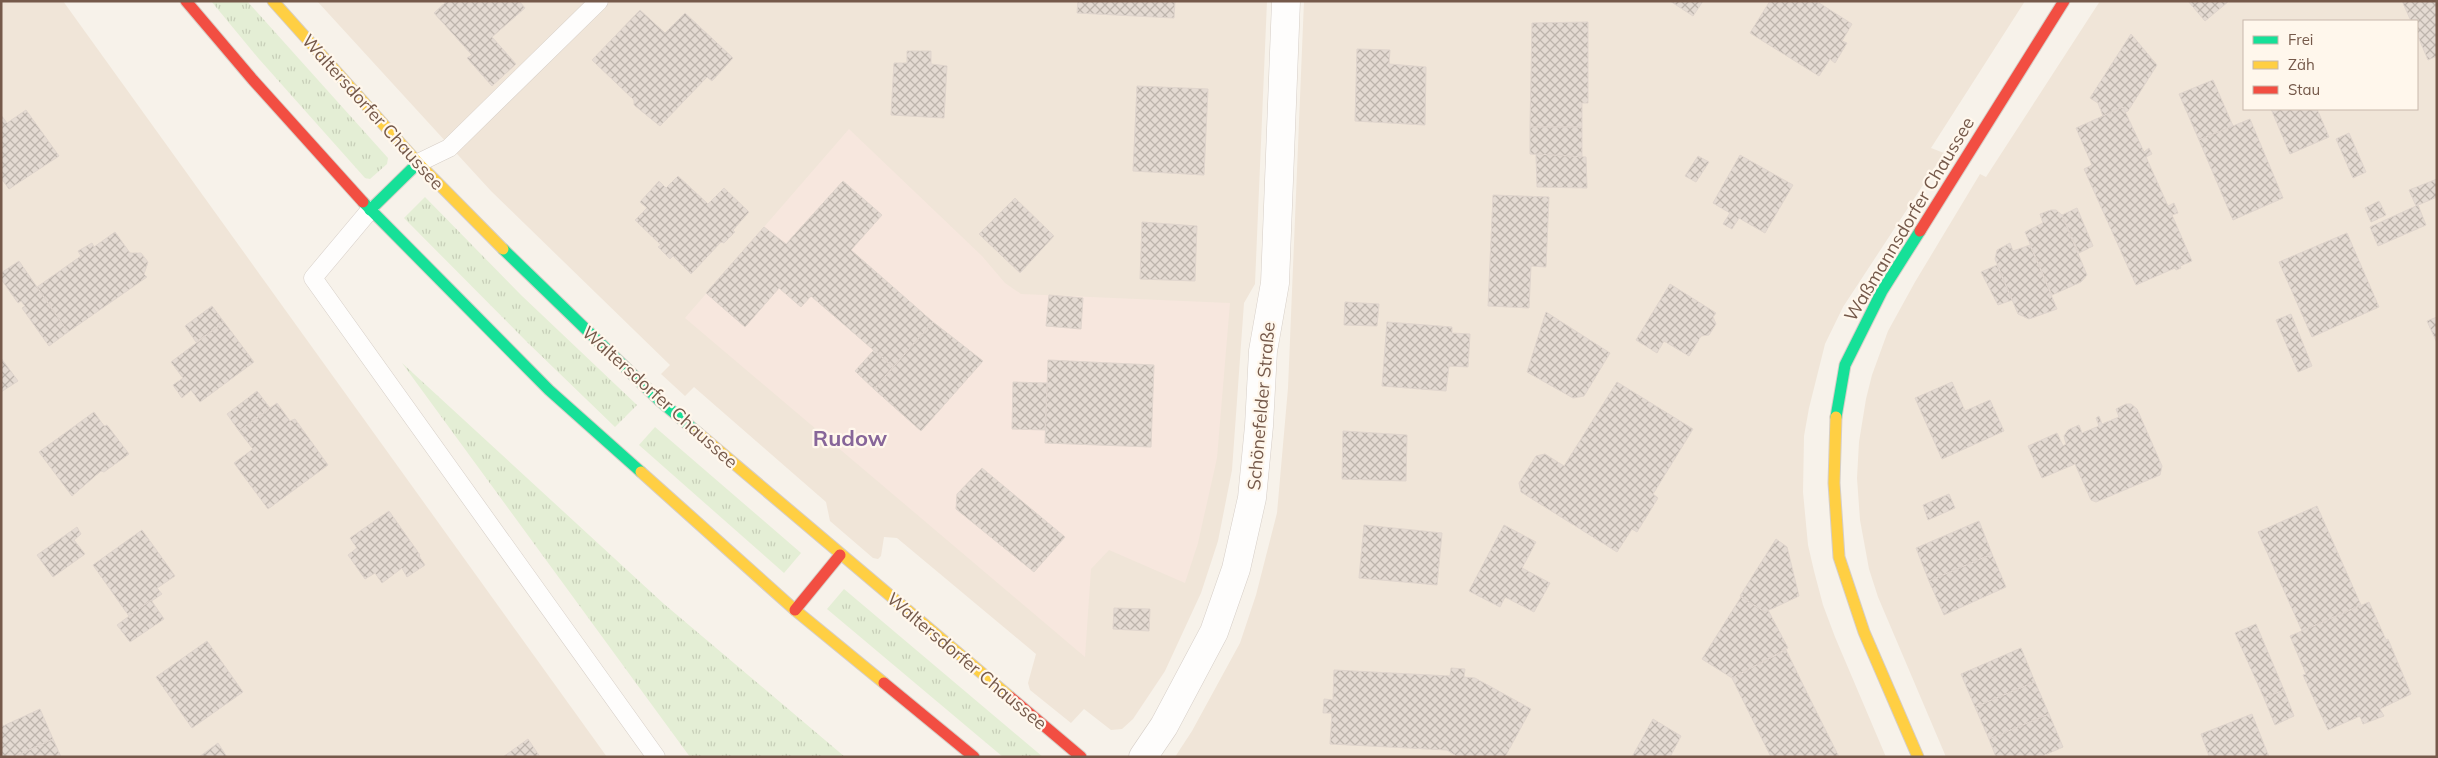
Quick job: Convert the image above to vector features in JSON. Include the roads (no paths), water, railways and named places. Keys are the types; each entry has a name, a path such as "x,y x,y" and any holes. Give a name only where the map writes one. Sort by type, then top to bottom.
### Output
{"main road":[{"path":"186,1 370,210 548,390 795,610 974,757"},
{"name":"Waltersdorfer Chaussee","path":"274,1 418,163 538,285 659,400 1081,757"},
{"name":"Waßmannsdorfer Chaussee","path":"1918,757 1864,632 1839,557 1834,482 1834,428 1838,396 1845,364 1882,291 2064,1"},
{"path":"370,210 418,163"},
{"path":"795,610 840,555"}],"street":[{"name":"Schönefelder Straße","path":"1143,757 1164,726 1214,632 1236,569 1252,498 1259,426 1262,351 1275,283 1286,1"}],"lane":[{"path":"418,163 449,148 599,1"},
{"path":"370,210 313,278 656,757"}],"district":[{"name":"Rudow","path":"850,438"}]}
